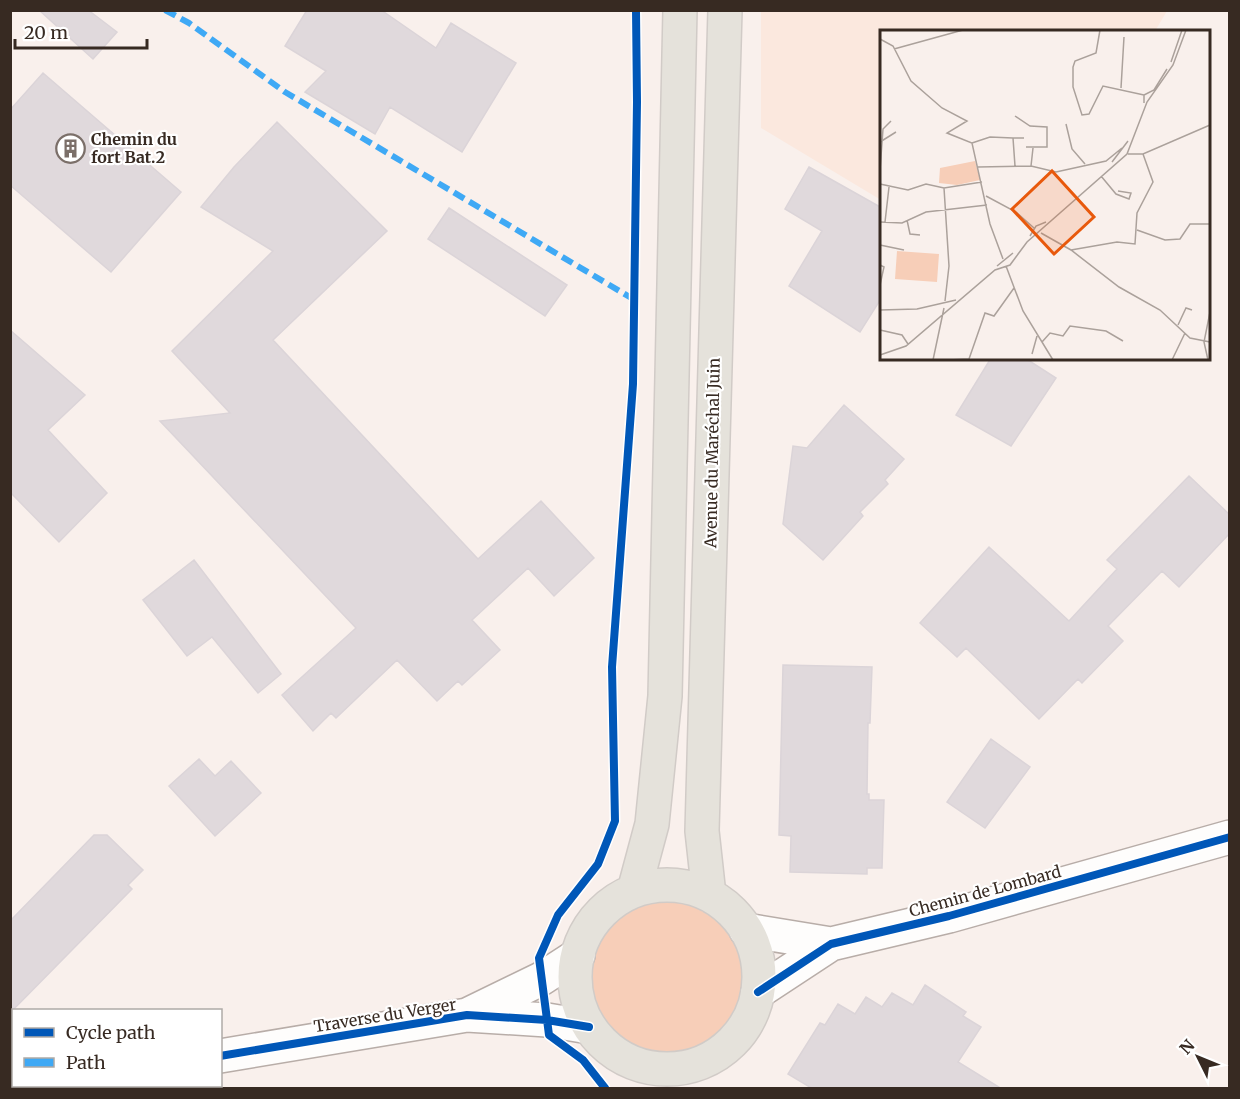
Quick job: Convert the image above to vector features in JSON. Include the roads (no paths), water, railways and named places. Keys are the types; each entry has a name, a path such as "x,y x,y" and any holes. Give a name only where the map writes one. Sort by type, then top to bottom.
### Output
{"main road":[{"path":"634,891 652,824 665,696 680,10"},
{"name":"Avenue du Maréchal Juin","path":"710,895 702,831 725,10"},
{"path":"660,885 685,887 710,895 731,910 746,930 755,950 759,970 758,992 750,1018 710,1073 689,1067 664,1069 642,1077 603,1044 581,1011 576,993 578,955 589,928 596,920 609,906 634,891 660,885"}],"street":[{"name":"Chemin de Lombard","path":"758,992 831,944 949,916 1230,837"},
{"name":"Chemin de Lombard","path":"746,930 831,944"},
{"name":"Traverse du Verger","path":"467,1015 540,979 578,955"},
{"name":"Traverse du Verger","path":"222,1056 467,1015 546,1020 590,1027"}],"place":[{"name":"Chemin du fort Bat.2","path":"70,148"}]}
